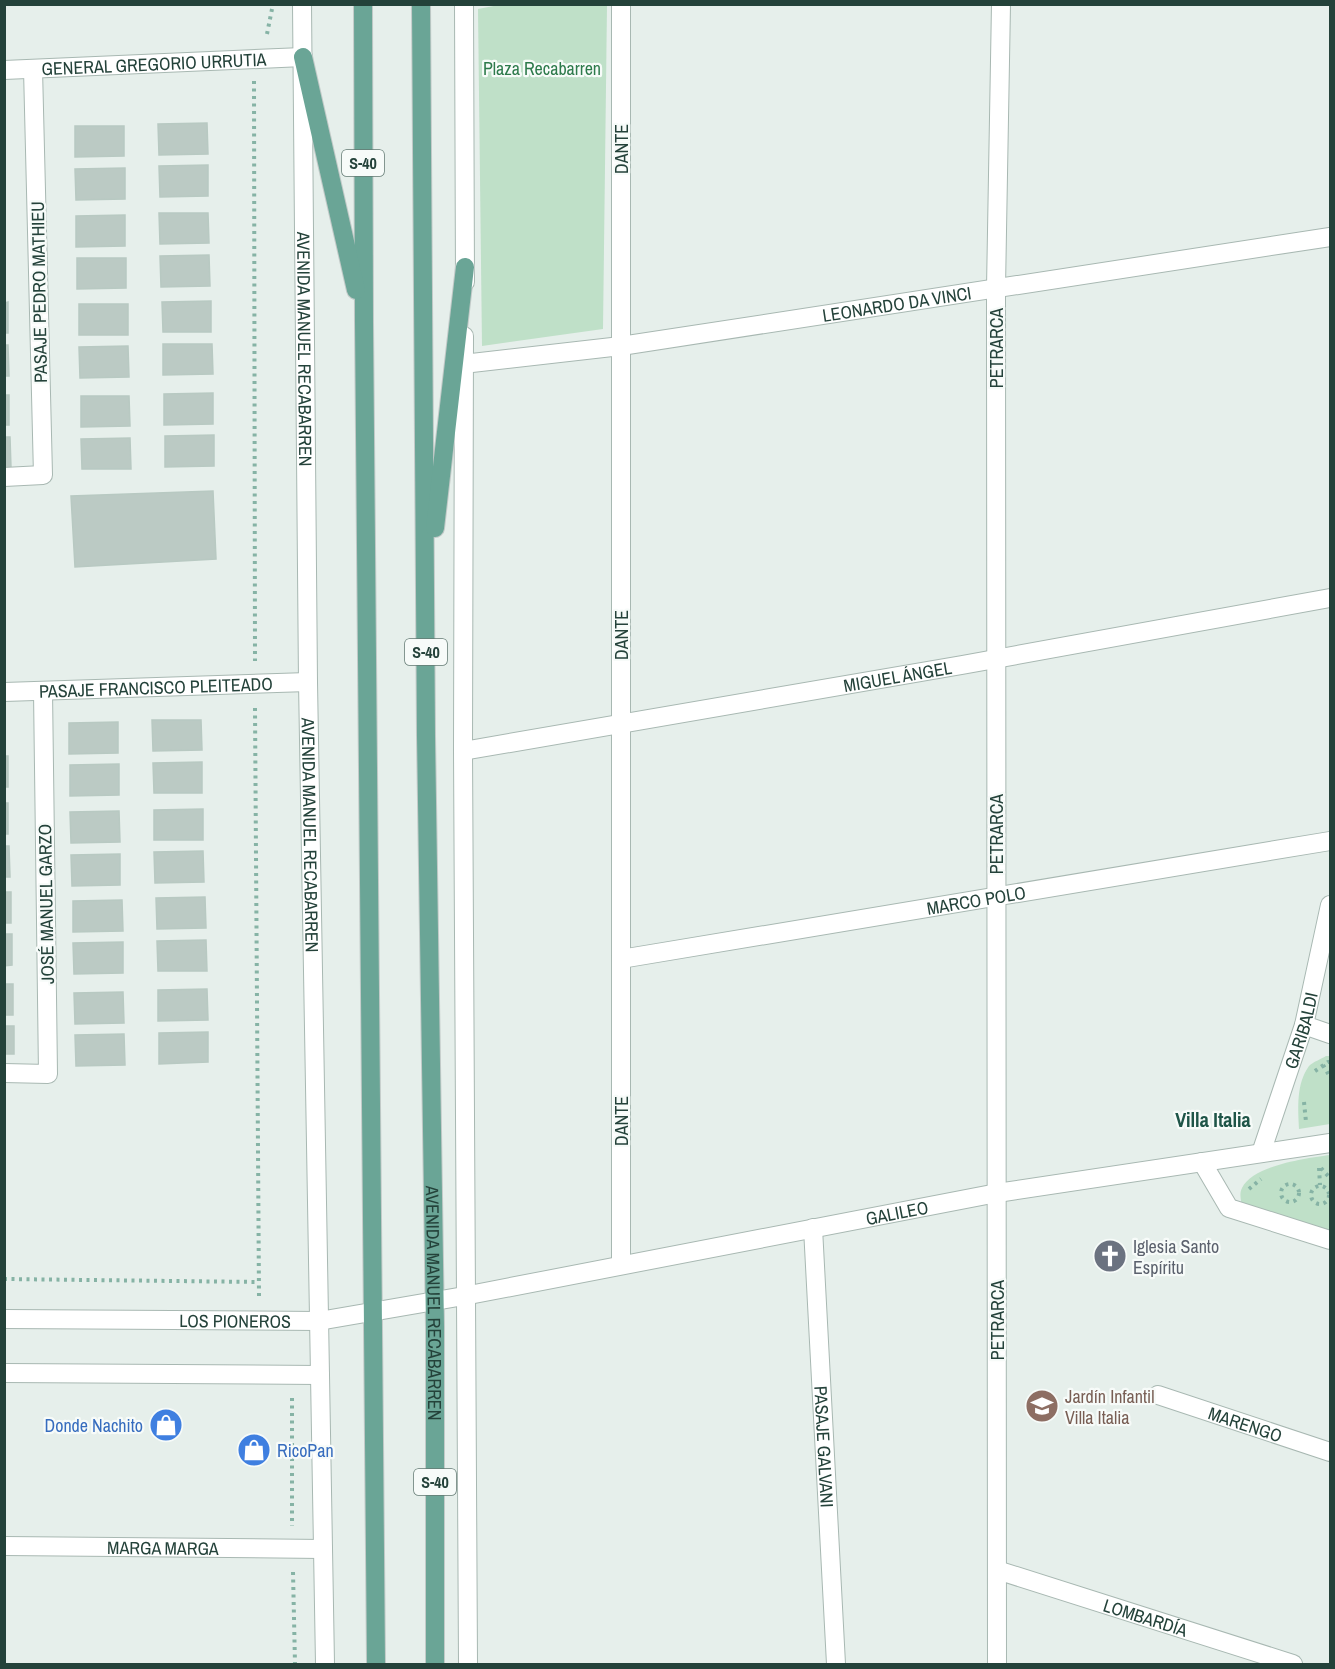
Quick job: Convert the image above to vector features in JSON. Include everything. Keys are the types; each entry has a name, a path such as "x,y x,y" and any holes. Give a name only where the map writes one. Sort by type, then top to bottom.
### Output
{"main road":[{"name":"S-40","path":"363,4 376,1665"},
{"name":"AVENIDA MANUEL RECABARREN","path":"421,4 425,610 434,1300 435,1665"},
{"path":"303,57 364,322"},
{"path":"425,610 465,267"}],"street":[{"name":"AVENIDA MANUEL RECABARREN","path":"302,4 308,682 325,1665"},
{"name":"AVENIDA MANUEL RECABARREN","path":"464,4 464,1296 468,1665"},
{"name":"DANTE","path":"621,4 621,1265"},
{"name":"PETRARCA","path":"997,1665 996,288 1001,4"},
{"name":"GENERAL GREGORIO URRUTIA","path":"4,70 303,57"},
{"name":"PASAJE PEDRO MATHIEU","path":"4,477 43,475 33,69"},
{"name":"LEONARDO DA VINCI","path":"463,364 621,346 1330,237"},
{"name":"MIGUEL ÁNGEL","path":"463,751 997,659 1330,598"},
{"name":"PASAJE FRANCISCO PLEITEADO","path":"4,692 308,682"},
{"name":"JOSÉ MANUEL GARZO","path":"4,1073 48,1074 44,691"},
{"name":"MARCO POLO","path":"621,959 1330,841"},
{"name":"GARIBALDI","path":"1261,1153 1304,1025 1330,905"},
{"path":"1304,1025 1330,1034"},
{"name":"GALILEO","path":"464,1296 997,1193 1330,1143"},
{"path":"1202,1162 1229,1208 1330,1240"},
{"name":"PASAJE GALVANI","path":"813,1228 836,1665"},
{"name":"LOS PIONEROS","path":"4,1319 319,1321 464,1296"},
{"path":"4,1373 320,1375"},
{"name":"MARENGO","path":"1158,1395 1330,1452"},
{"name":"MARGA MARGA","path":"4,1546 323,1549"},
{"name":"LOMBARDÍA","path":"997,1570 1293,1665"}],"path":[{"path":"260,1321 255,683 254,60 267,34 273,4"},
{"path":"1323,1065 1330,1077"},
{"path":"1320,1185 1318,1164 1324,1163"},
{"path":"1319,1166 1330,1178"},
{"path":"1245,1197 1249,1187 1268,1176"},
{"path":"1287,1178 1289,1185"},
{"path":"1289,1185 1298,1189 1299,1194 1293,1202 1283,1200 1281,1195 1284,1186 1289,1185"},
{"path":"1320,1185 1328,1191 1329,1195 1327,1200 1318,1204 1311,1196 1315,1187 1320,1185"},
{"path":"4,1279 259,1282"},
{"path":"292,1374 292,1549 295,1665"}],"green space":[{"name":"Plaza Recabarren","path":"504,4 607,5 603,329 482,346 478,9"},
{"path":"1330,1056 1330,1124 1299,1129 1299,1096 1302,1080 1309,1066"},
{"path":"1330,1155 1330,1231 1242,1207 1240,1195 1242,1188 1257,1174 1282,1164"}],"building":[{"path":"207,123 208,154 159,155 158,124"},
{"path":"75,126 124,126 124,156 75,157"},
{"path":"208,165 208,196 160,197 159,166"},
{"path":"125,168 125,199 76,200 75,169"},
{"path":"159,213 208,213 209,243 160,244"},
{"path":"125,215 125,246 76,247 76,216"},
{"path":"209,255 210,286 161,287 160,256"},
{"path":"77,258 126,258 126,288 77,289"},
{"path":"211,301 211,332 163,332 162,302"},
{"path":"8,302 8,333 4,333 4,303"},
{"path":"79,304 128,304 128,335 79,335"},
{"path":"163,344 212,344 213,374 163,375"},
{"path":"4,345 8,345 9,376 4,376"},
{"path":"128,346 129,377 80,378 79,347"},
{"path":"213,393 213,424 164,425 164,394"},
{"path":"4,395 9,395 9,425 4,425"},
{"path":"81,396 129,396 130,426 81,427"},
{"path":"214,435 214,466 165,467 165,436"},
{"path":"4,437 10,437 11,468 4,468"},
{"path":"130,438 131,469 82,469 81,439"},
{"path":"213,491 216,559 75,567 71,496"},
{"path":"152,720 201,720 202,750 153,751"},
{"path":"118,722 118,753 69,754 69,723"},
{"path":"4,756 8,756 8,787 4,787"},
{"path":"202,762 202,793 154,793 153,763"},
{"path":"119,764 119,795 70,796 70,765"},
{"path":"4,803 8,803 8,834 4,834"},
{"path":"203,809 203,840 154,840 154,810"},
{"path":"119,811 120,842 71,843 70,812"},
{"path":"4,846 9,846 10,877 4,877"},
{"path":"203,851 204,882 155,883 154,852"},
{"path":"120,854 120,885 72,886 71,855"},
{"path":"4,892 11,892 11,923 4,923"},
{"path":"205,897 206,928 157,929 156,898"},
{"path":"122,900 123,931 73,932 73,901"},
{"path":"4,934 12,934 12,965 4,966"},
{"path":"206,940 207,971 158,971 157,941"},
{"path":"123,942 123,973 74,974 73,943"},
{"path":"4,984 13,984 13,1015 4,1015"},
{"path":"207,989 208,1020 158,1021 158,990"},
{"path":"123,992 124,1023 75,1024 74,993"},
{"path":"4,1026 14,1026 14,1054 4,1054"},
{"path":"208,1032 208,1062 159,1064 159,1033"},
{"path":"124,1034 125,1065 76,1066 75,1035"}],"place":[{"name":"Iglesia Santo Espíritu","path":"1110,1256"},
{"name":"Jardín Infantil Villa Italia","path":"1042,1406"},
{"name":"Donde Nachito","path":"166,1425"},
{"name":"RicoPan","path":"254,1450"}],"district":[{"name":"Villa Italia","path":"1213,1119"}]}
